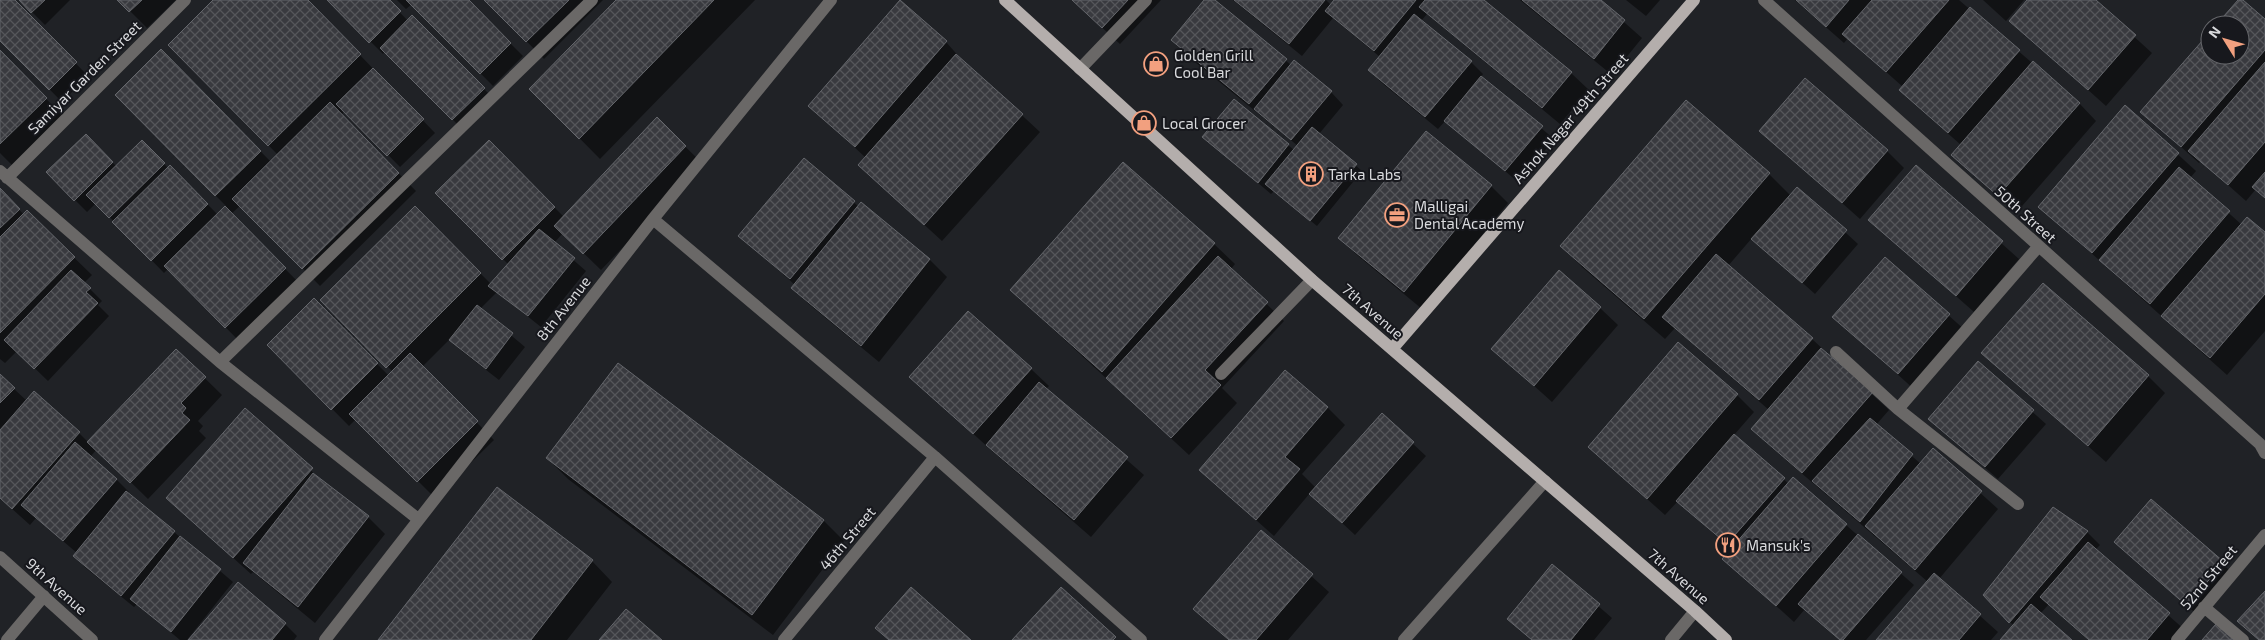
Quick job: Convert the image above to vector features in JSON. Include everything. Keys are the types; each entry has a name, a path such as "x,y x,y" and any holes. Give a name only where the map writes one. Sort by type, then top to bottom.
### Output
{"main road":[{"name":"7th Avenue","path":"1005,0 1312,280 1695,611 1726,640"},
{"name":"Ashok Nagar 49th Street","path":"1392,348 1694,0"}],"street":[{"name":"Samiyar Garden Street","path":"3,174 185,0"},
{"path":"220,362 592,0"},
{"name":"8th Avenue","path":"325,640 653,219 831,0"},
{"path":"1080,69 1146,0"},
{"name":"50th Street","path":"1764,0 2038,248 2260,444 2265,454"},
{"path":"3,174 220,362 418,519"},
{"path":"653,219 935,457 1142,640"},
{"path":"1898,408 2038,248"},
{"path":"1221,374 1312,280"},
{"path":"1836,352 1898,408 2018,504"},
{"name":"46th Street","path":"784,640 935,457"},
{"path":"1404,640 1545,481"},
{"name":"52nd Street","path":"2177,640 2265,535"},
{"name":"9th Avenue","path":"0,557 92,640"},
{"path":"8,640 44,596"},
{"path":"2204,607 2243,640"},
{"path":"1671,640 1695,611"}],"building":[{"path":"0,0 15,0 77,62 49,90 0,41"},
{"path":"19,0 45,0 31,13"},
{"path":"117,0 142,0 129,12"},
{"path":"213,0 308,0 361,54 268,146 168,45"},
{"path":"327,0 390,0 401,11 369,43"},
{"path":"406,0 469,0 511,43 480,74"},
{"path":"484,0 569,0 526,42"},
{"path":"616,0 714,0 579,139 529,89"},
{"path":"900,0 947,41 855,147 808,106"},
{"path":"1072,0 1128,0 1102,28"},
{"path":"1204,0 1215,0 1287,59 1249,104 1171,40"},
{"path":"1234,0 1325,0 1289,44"},
{"path":"1334,0 1416,0 1374,51 1325,11"},
{"path":"1425,0 1484,0 1572,72 1542,108 1419,7"},
{"path":"1522,0 1601,0 1625,20 1594,59"},
{"path":"1796,0 1849,0 1826,27"},
{"path":"1872,0 1949,0 1886,72 1842,34"},
{"path":"2027,0 2096,0 2136,35 2088,90 2009,21"},
{"path":"2238,0 2243,0 2265,19 2265,50 2181,147 2140,112 2200,43 2200,65 2250,65 2250,15 2225,15"},
{"path":"1970,7 2020,50 1948,133 1899,90"},
{"path":"1414,14 1472,61 1425,117 1368,70"},
{"path":"412,15 485,88 452,120 380,48"},
{"path":"161,49 261,151 215,196 115,95"},
{"path":"0,50 47,98 0,144"},
{"path":"956,54 1023,114 924,225 858,165"},
{"path":"1294,60 1332,91 1291,140 1254,109"},
{"path":"2033,61 2080,103 1998,196 1951,155"},
{"path":"2265,62 2265,142 2228,185 2188,151"},
{"path":"373,68 424,119 387,156 336,104"},
{"path":"1481,76 1543,126 1505,171 1444,121"},
{"path":"1805,78 1888,150 1842,203 1759,131"},
{"path":"1234,99 1289,144 1258,183 1202,137"},
{"path":"1686,100 1770,173 1644,319 1560,246"},
{"path":"330,102 399,173 302,269 232,199"},
{"path":"2125,105 2179,153 2092,253 2038,207"},
{"path":"657,117 686,146 583,254 554,226"},
{"name":"Tarka Labs","path":"1312,127 1357,164 1310,221 1265,184"},
{"path":"1426,131 1492,185 1404,292 1338,238"},
{"path":"86,134 113,162 74,201 46,172"},
{"path":"142,140 165,163 109,218 86,195"},
{"path":"489,140 555,207 502,260 435,193"},
{"path":"804,158 855,201 790,279 738,236"},
{"path":"1123,162 1215,243 1102,372 1010,290"},
{"path":"170,165 208,204 151,261 112,222"},
{"path":"1916,165 2003,241 1956,296 1868,220"},
{"path":"2179,167 2230,211 2150,304 2099,260"},
{"path":"2265,172 2265,198 2252,187"},
{"path":"1797,187 1847,230 1802,283 1751,239"},
{"path":"0,188 20,209 0,228"},
{"path":"861,202 930,259 861,346 791,288"},
{"path":"225,206 286,268 225,328 164,266"},
{"path":"415,206 481,273 386,368 320,300"},
{"path":"27,210 75,257 0,333 0,237"},
{"path":"2247,217 2265,232 2265,294 2210,358 2161,316"},
{"path":"539,229 575,258 528,316 488,286"},
{"path":"1716,254 1813,338 1759,400 1662,317"},
{"path":"1218,256 1268,302 1205,370 1221,385 1171,438 1106,378"},
{"path":"1885,257 1950,314 1898,374 1832,317"},
{"path":"71,270 91,288 86,292 98,303 34,369 4,340"},
{"path":"1559,270 1601,307 1534,386 1491,349"},
{"path":"2043,283 2149,375 2088,446 1981,353"},
{"path":"314,298 378,363 331,410 267,345"},
{"path":"477,305 513,333 486,369 449,340"},
{"path":"968,311 1032,368 973,434 909,377"},
{"path":"1678,342 1738,394 1647,499 1588,447"},
{"path":"1821,348 1873,392 1802,473 1751,429"},
{"path":"176,349 206,377 181,403 186,408 182,413 190,420 130,483 87,442"},
{"path":"410,353 478,421 417,482 349,414"},
{"path":"1978,361 2034,410 1985,467 1928,419"},
{"path":"618,363 824,520 752,615 546,458"},
{"path":"1285,370 1328,407 1285,457 1300,469 1256,520 1199,470"},
{"path":"0,374 15,388 0,403"},
{"path":"1039,382 1128,457 1074,520 986,445"},
{"path":"34,391 80,432 12,509 0,498 0,430"},
{"path":"245,408 313,468 233,558 166,498"},
{"path":"1382,413 1414,442 1342,523 1309,494"},
{"path":"1870,418 1913,454 1860,522 1812,481"},
{"path":"1734,434 1785,478 1727,544 1676,501"},
{"path":"75,442 117,479 63,541 21,505"},
{"path":"1933,448 1982,491 1915,570 1865,526"},
{"path":"313,473 369,516 298,607 243,563"},
{"path":"1793,477 1847,524 1776,606 1722,559"},
{"path":"497,487 593,560 531,640 378,640"},
{"path":"126,491 175,531 121,596 73,556"},
{"path":"2151,499 2224,562 2187,606 2114,542"},
{"path":"2053,507 2088,531 2009,623 1983,595"},
{"path":"1261,530 1313,574 1256,640 1229,640 1193,609"},
{"path":"1858,534 1902,572 1843,640 1840,640 1798,604"},
{"path":"180,536 221,569 171,632 130,599"},
{"path":"2088,542 2170,613 2147,640 2089,640 2040,597"},
{"path":"1552,564 1600,604 1571,640 1532,640 1507,619"},
{"path":"1934,573 1981,614 1959,640 1876,640"},
{"path":"238,582 286,623 272,640 188,640"},
{"path":"911,587 971,640 889,640 875,628"},
{"path":"1061,587 1116,637 1113,640 1012,640"},
{"path":"2265,591 2265,640 2259,640 2237,621"},
{"path":"2031,604 2072,640 2000,640"},
{"path":"626,609 662,640 599,640"},
{"path":"2216,624 2234,640 2202,640"}],"place":[{"name":"Golden Grill Cool Bar","path":"1156,64"},
{"name":"Local Grocer","path":"1144,123"},
{"name":"Tarka Labs","path":"1311,174"},
{"name":"Malligai Dental Academy","path":"1397,215"},
{"name":"Mansuk's","path":"1728,545"}]}
